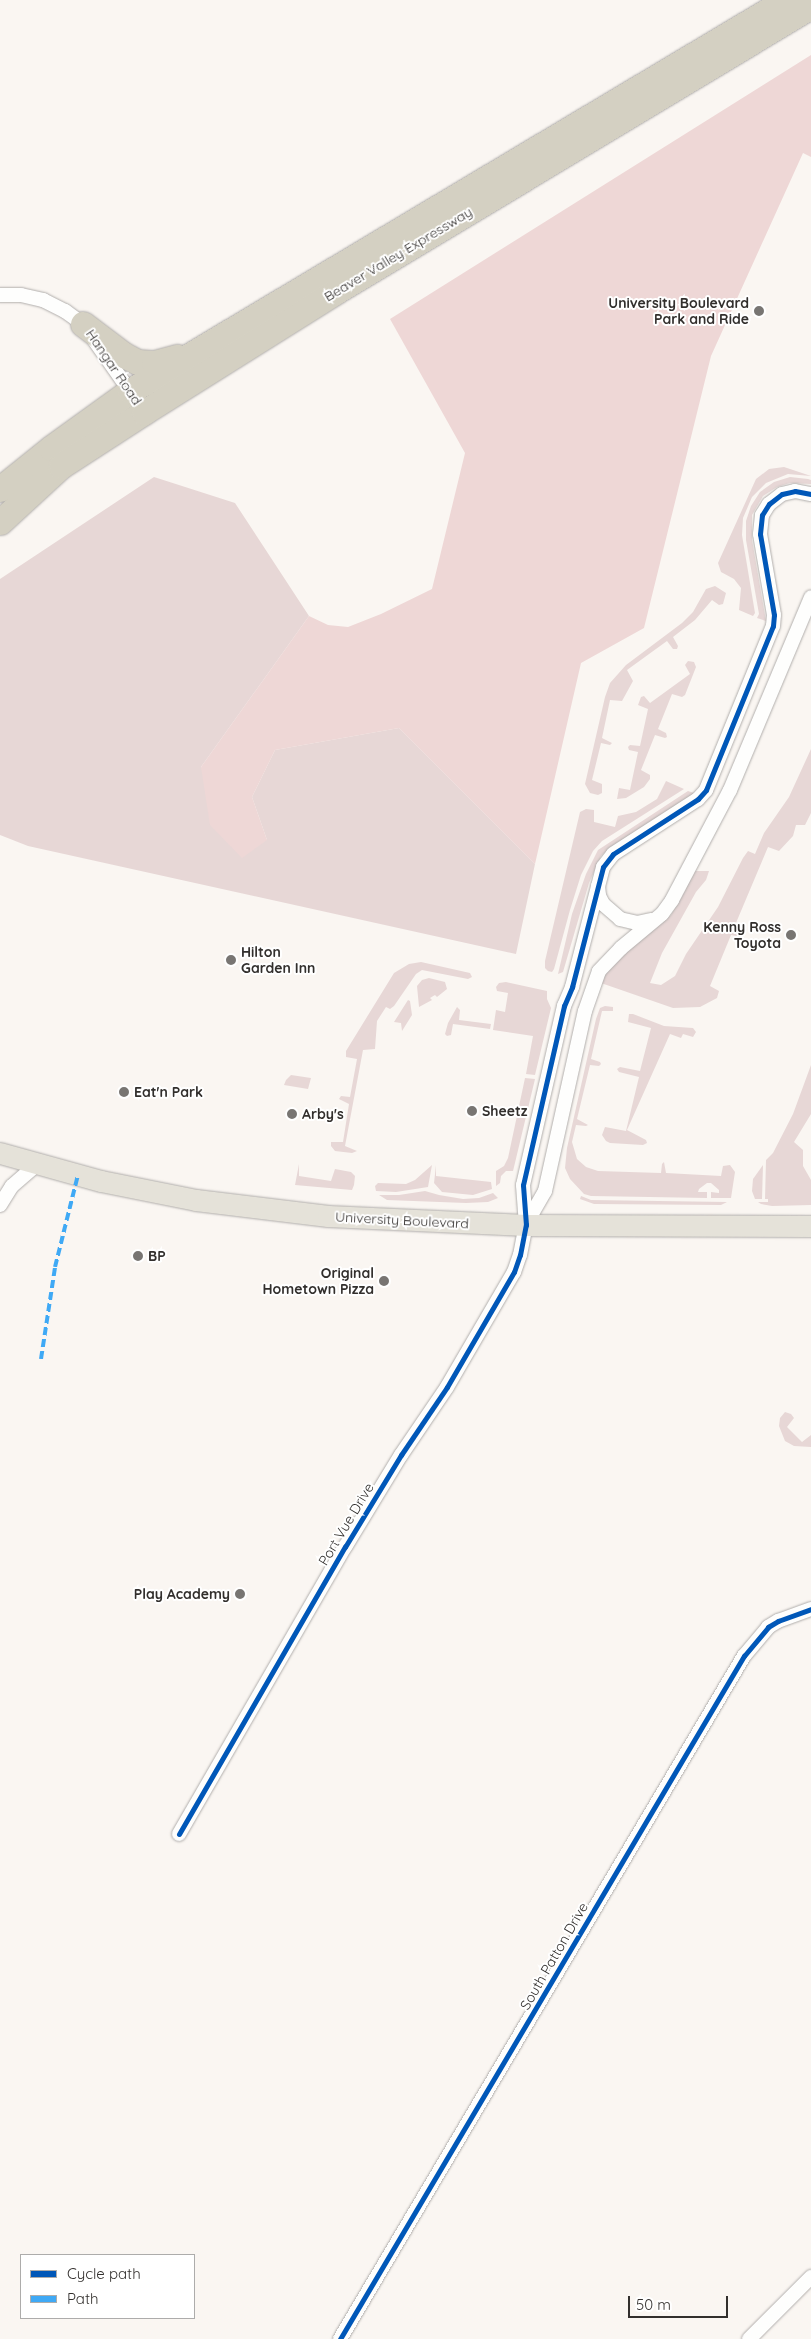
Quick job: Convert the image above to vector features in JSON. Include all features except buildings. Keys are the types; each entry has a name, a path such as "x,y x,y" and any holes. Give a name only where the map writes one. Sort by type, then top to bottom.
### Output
{"highway":[{"name":"Beaver Valley Expressway","path":"0,489 51,448 130,392 194,352 786,0"},
{"name":"Beaver Valley Expressway","path":"0,522 62,466 144,412 344,287 811,6"},
{"path":"84,324 124,355 138,362 154,363 194,352"}],"main road":[{"name":"University Boulevard","path":"0,1153 139,1189 250,1208 338,1217 526,1225 811,1226"}],"street":[{"name":"Hangar Road","path":"0,295 21,295 43,300 84,324 144,412"},
{"path":"526,1225 523,1185 564,1006 572,987 602,867 613,854 698,800 706,790 773,626 774,615 760,534 762,515 769,504 782,494 795,491 811,494"},
{"path":"526,1225 545,1191 585,1011 599,971 620,948 657,918 672,900 730,790 811,597"},
{"path":"598,883 599,896 604,904 620,919 637,923 657,918"},
{"path":"0,1205 12,1186 37,1164"},
{"name":"Port Vue Drive","path":"179,1834 345,1547 401,1455 447,1387 508,1282 520,1255 526,1225"},
{"name":"South Patton Drive","path":"340,2339 744,1656 768,1628 785,1618 811,1609"},
{"path":"748,2339 811,2277"}],"shaded area":[{"path":"811,55 811,157 803,153 711,356 644,628 581,663 535,864 399,728 275,750 252,797 267,840 242,858 210,825 201,767 309,616 328,625 348,627 381,614 432,589 465,453 390,319"},
{"path":"784,467 811,476 788,474 766,483 752,497 743,518 742,535 755,613 753,616 739,610 741,588 734,579 721,572 718,563 756,479 769,469"},
{"path":"154,477 235,503 309,616 201,767 267,840 252,797 275,750 399,728 535,864 516,954 28,846 0,835 0,579"},
{"path":"790,477 811,480 811,484 790,483 777,487 763,496 752,515 752,540 766,621 757,618 759,614 746,540 746,521 751,506 760,492 774,482"},
{"path":"715,586 726,593 723,604 719,605 712,600 695,620 673,637 678,646 677,649 673,649 667,641 627,670 633,681 622,701 610,700 602,738 612,743 610,745 601,743 592,780 602,784 602,793 598,795 590,793 585,784 610,683 626,665 682,623 693,612 706,589"},
{"path":"688,661 694,662 696,667 685,695 682,697 672,694 658,729 666,733 667,737 655,735 641,770 650,775 650,779 644,787 626,798 617,799 619,788 630,790 638,752 629,750 628,747 630,745 640,746 648,709 638,705 641,697 644,696 650,703 690,674 685,665"},
{"path":"811,749 811,813 805,825 796,825 793,836 779,851 768,847 733,930 741,933 742,937 731,935 710,986 719,991 717,998 700,1007 673,1008 601,983 601,977 610,965 671,915 695,871 709,871 706,880 696,892 662,953 650,983 661,985 675,976 686,954 718,907 743,858 748,851 755,854 764,833 789,797"},
{"path":"666,781 684,789 602,841 593,851 581,875 554,969 552,972 548,971 545,968 545,961 580,812 586,809 594,810 594,822 615,827 618,816 636,812 657,799"},
{"path":"688,791 694,793 610,848 601,856 589,883 563,972 558,974 572,914 586,874 598,850"},
{"path":"421,962 470,973 472,977 468,979 422,970 416,974 394,1006 390,1009 386,1007 377,1021 375,1049 363,1050 345,1146 357,1151 352,1153 335,1151 331,1146 331,1142 343,1142 349,1104 339,1099 341,1096 350,1097 357,1059 346,1057 346,1051 394,973 409,964"},
{"path":"429,978 445,982 447,989 437,997 435,995 430,998 432,1000 419,1007 417,986 422,980"},
{"path":"506,982 547,991 547,999 551,1008 535,1075 526,1074 533,1036 493,1030 496,1010 505,1012 508,993 497,991 496,987 499,983"},
{"path":"408,1000 410,1001 412,1015 402,1031 401,1023 394,1022"},
{"path":"605,1006 613,1007 613,1011 602,1011 591,1059 601,1064 599,1066 590,1065 577,1119 588,1125 576,1125 572,1142 577,1159 586,1167 598,1171 661,1173 664,1162 666,1173 721,1176 723,1166 730,1165 735,1172 731,1198 711,1198 711,1192 719,1193 719,1190 711,1183 707,1183 698,1192 707,1192 707,1198 591,1196 584,1194 570,1179 565,1168 567,1148 596,1019 600,1008"},
{"path":"457,1007 460,1010 459,1020 491,1024 490,1029 453,1024 451,1035 447,1036 445,1034 448,1023"},
{"path":"629,1014 664,1026 693,1028 696,1032 693,1037 683,1034 681,1038 670,1034 627,1130 646,1140 647,1143 643,1145 610,1143 602,1135 605,1127 626,1131 639,1077 619,1072 617,1069 620,1067 640,1071 651,1028 628,1022"},
{"path":"811,1065 811,1114 794,1142 803,1150 803,1166 811,1180 811,1205 772,1206 761,1204 758,1202 768,1202 768,1199 765,1199 766,1160 773,1153 793,1114"},
{"path":"291,1075 311,1078 308,1089 284,1085"},
{"path":"525,1078 535,1079 513,1171 506,1171 501,1176 500,1183 496,1186 496,1171 504,1166 508,1158"},
{"path":"299,1164 299,1176 331,1181 335,1169 351,1172 355,1176 352,1190 295,1185"},
{"path":"432,1165 428,1187 396,1192 376,1191 375,1186 378,1183 406,1184 415,1180"},
{"path":"436,1165 436,1176 491,1182 492,1189 473,1195 442,1192 434,1183"},
{"path":"763,1165 762,1199 755,1199 752,1191 753,1179"},
{"path":"425,1191 463,1199 479,1198 493,1193 498,1198 488,1202 466,1203 387,1200 379,1195 399,1195"},
{"path":"581,1196 591,1200 727,1202 721,1205 594,1204 580,1199"},
{"path":"785,1412 791,1414 794,1418 787,1427 802,1442 811,1435 811,1447 794,1446 785,1441 779,1426 780,1418"}],"marked path":[{"path":"41,1359 55,1267 78,1175"}],"cycle path":[{"path":"179,1834 345,1547 401,1455 447,1387 514,1272 520,1255 526,1225 523,1185 564,1006 572,987 603,867 613,854 698,799 706,790 773,626 774,615 760,534 762,515 769,504 782,494 795,491 811,494"},
{"path":"340,2339 744,1656 768,1627 778,1621 811,1609"}],"place":[{"name":"University Boulevard Park and Ride","path":"759,311"},
{"name":"Kenny Ross Toyota","path":"791,935"},
{"name":"Hilton Garden Inn","path":"231,960"},
{"name":"Eat'n Park","path":"124,1092"},
{"name":"Sheetz","path":"472,1111"},
{"name":"Arby's","path":"292,1114"},
{"name":"BP","path":"138,1256"},
{"name":"Original Hometown Pizza","path":"384,1281"},
{"name":"Play Academy","path":"240,1594"}]}
